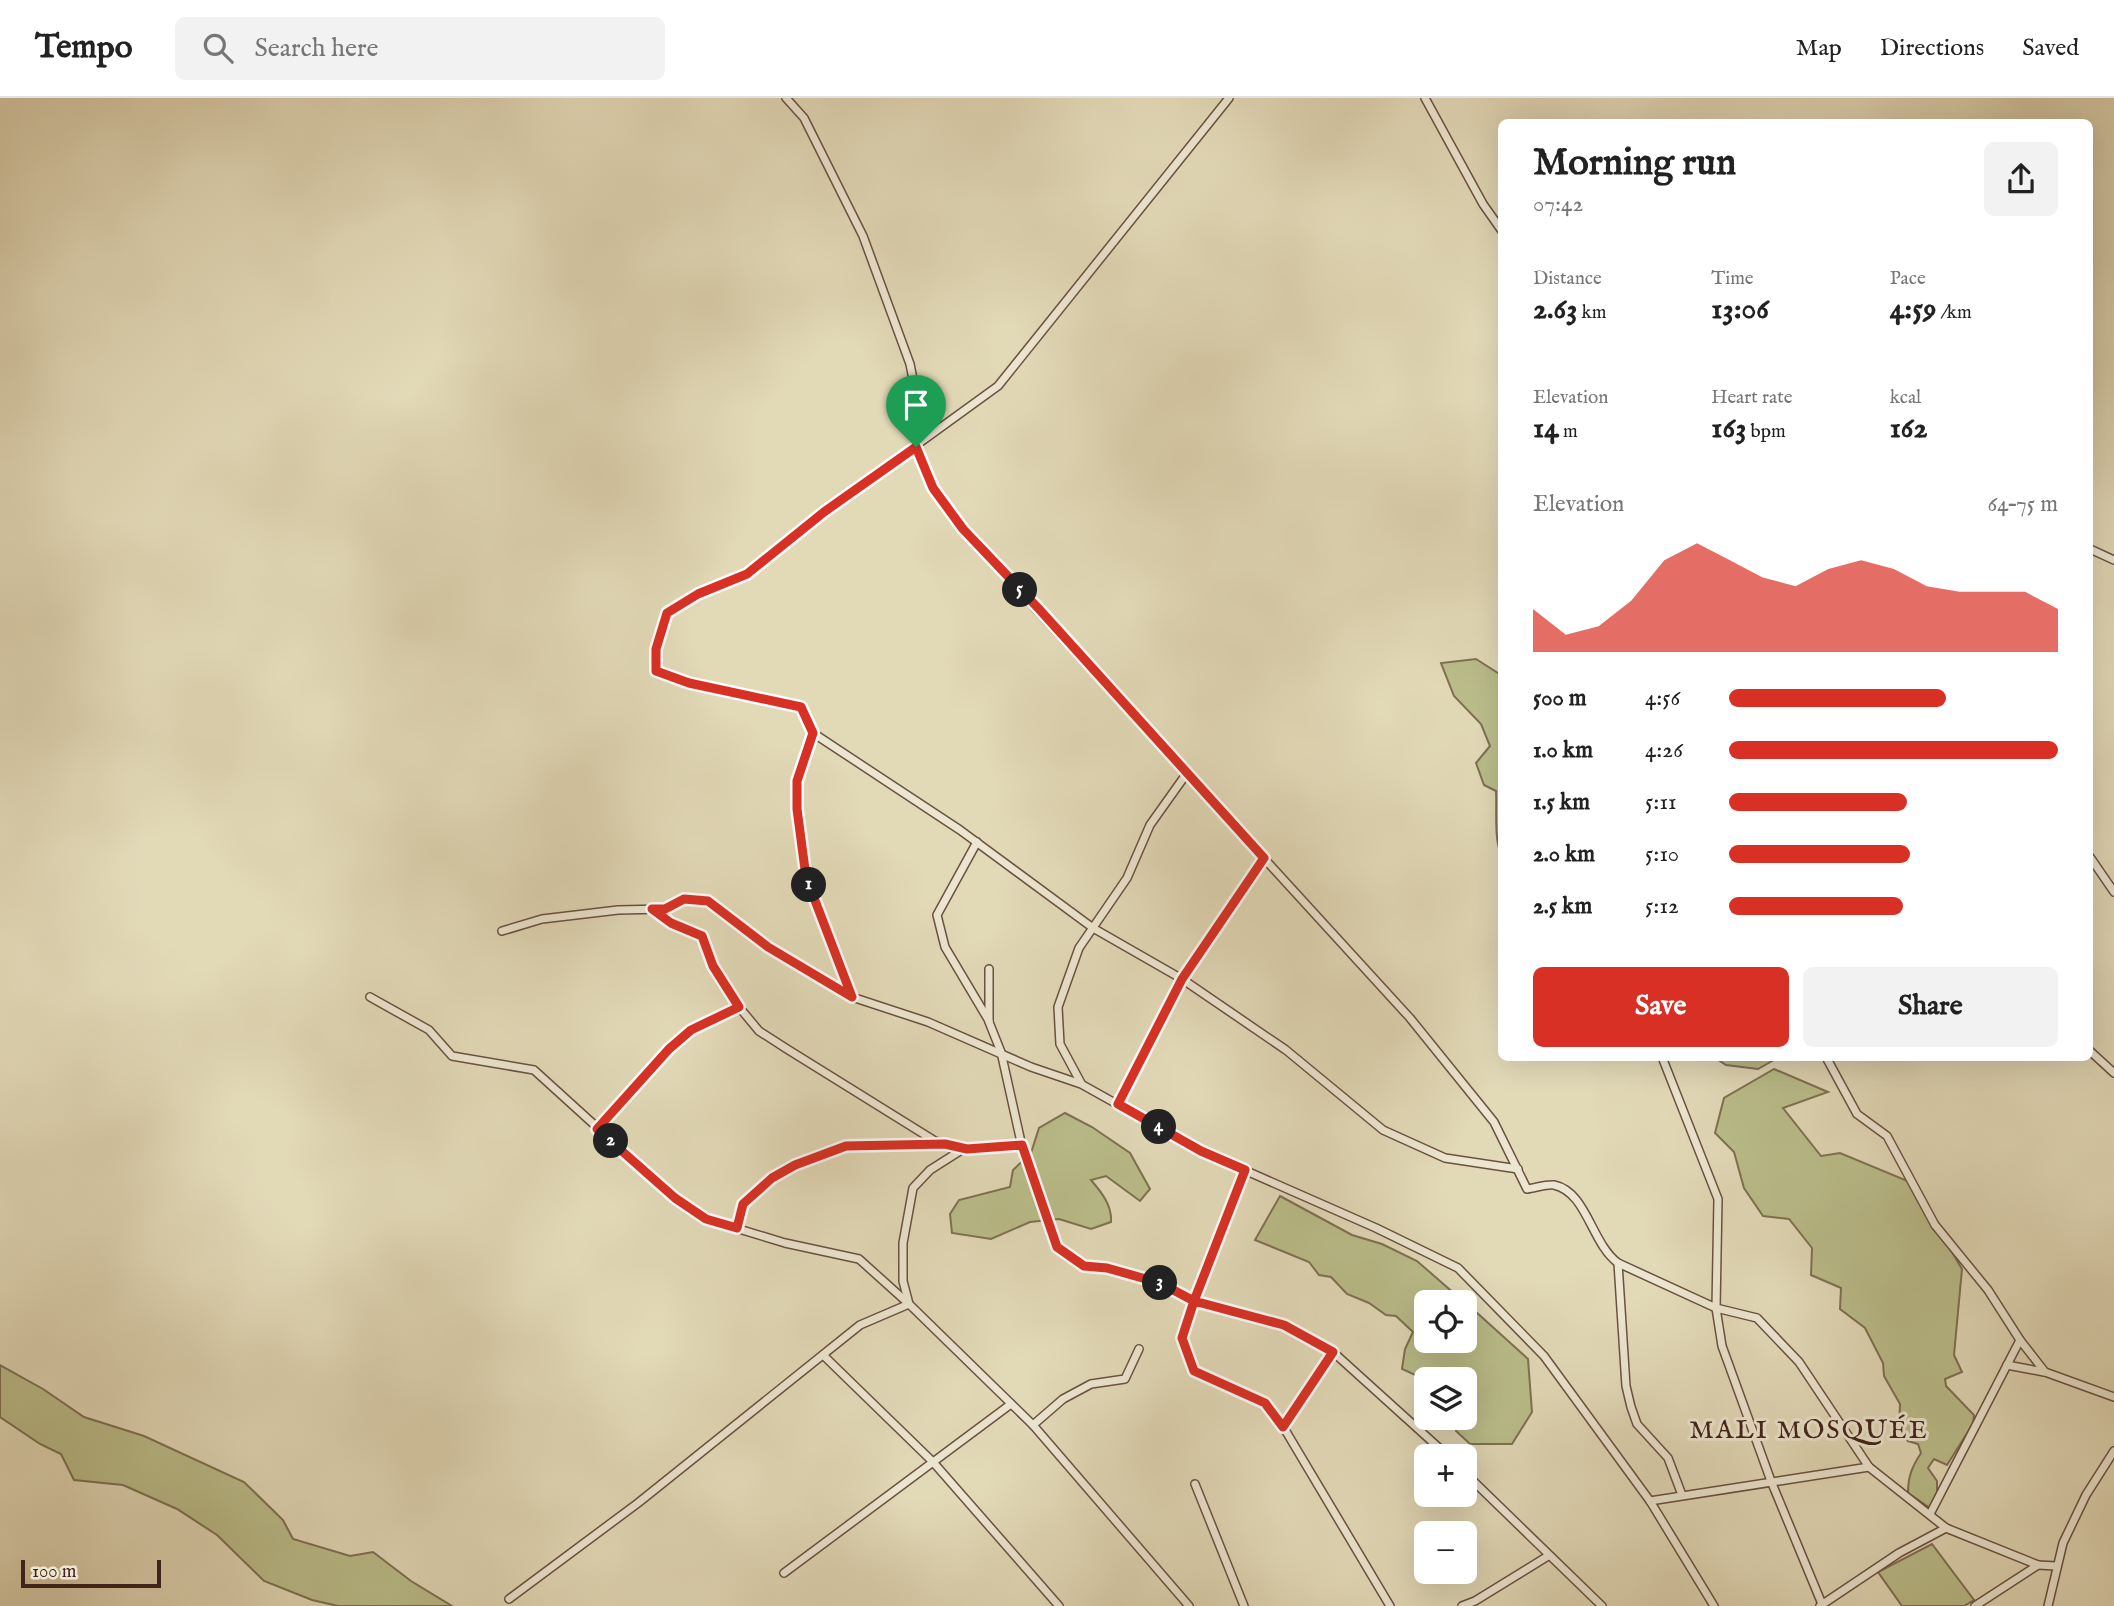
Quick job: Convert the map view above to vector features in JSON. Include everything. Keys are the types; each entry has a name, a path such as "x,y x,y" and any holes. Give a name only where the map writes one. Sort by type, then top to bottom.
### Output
{"street":[{"path":"786,98 804,118 863,236 910,364 918,405 916,447 933,488 963,529 1410,1017 1494,1122 1527,1189 1553,1185 1572,1194 1607,1255 1618,1263 1716,1308 1758,1318 1799,1362 1869,1467 1947,1528 2038,1565 2056,1566"},
{"path":"1229,98 998,386 824,512 747,574 698,594 667,613 656,649 656,671 689,683 801,707 813,733 977,842 1093,928 1182,979 1286,1051 1336,1089 1382,1130 1445,1158 1518,1170"},
{"path":"1425,98 1483,204 1498,225"},
{"path":"2093,550 2114,559"},
{"path":"813,733 797,781 797,809 806,877 852,997"},
{"path":"1081,1084 1060,1044 1058,1007 1080,948 1127,878 1150,825 1187,773"},
{"path":"977,842 937,915 945,947 989,1021 1000,1052 1022,1145 1057,1247 1084,1266 1107,1268 1160,1283 1194,1301 1284,1325 1333,1352 1434,1444"},
{"path":"1118,1104 1182,979 1264,858"},
{"path":"2093,861 2114,892"},
{"path":"502,931 541,919 665,909 684,899 708,901 768,947 852,997 928,1021 1031,1067 1081,1084 1201,1151 1376,1228 1458,1268 1544,1356 1650,1501 1714,1606"},
{"path":"652,909 671,923 702,936 713,966 739,1007 759,1031 935,1141 963,1149 1022,1145"},
{"path":"989,969 989,1021"},
{"path":"370,997 429,1030 452,1056 534,1070 675,1198 706,1219 785,1243 859,1259 1033,1425 1189,1606"},
{"path":"597,1129 669,1049 691,1030 739,1007"},
{"path":"2093,1054 2114,1073"},
{"path":"1664,1061 1718,1199 1716,1308 1722,1346 1770,1481 1821,1605 1899,1553 1947,1528"},
{"path":"1828,1061 1857,1114 1887,1136 1935,1225 1988,1290 2020,1340 2045,1372"},
{"path":"737,1228 743,1204 772,1178 795,1165 846,1146 945,1144"},
{"path":"909,1304 903,1281 903,1243 913,1188 930,1170 963,1149"},
{"path":"1245,1170 1182,1338 1194,1371 1265,1403 1283,1427 1390,1606"},
{"path":"1618,1263 1626,1387 1630,1407 1637,1424 1668,1458 1682,1496"},
{"path":"509,1599 638,1503 860,1325 909,1304"},
{"path":"1930,1514 2020,1340"},
{"path":"1033,1425 1063,1399 1091,1384 1125,1379 1139,1349"},
{"path":"1283,1427 1333,1352"},
{"path":"823,1355 933,1462 1059,1606"},
{"path":"2007,1365 2045,1372 2114,1397"},
{"path":"784,1573 1011,1404"},
{"path":"2048,1606 2063,1543 2086,1495 2114,1451"},
{"path":"1650,1501 1869,1467"},
{"path":"1195,1484 1244,1606"},
{"path":"1477,1485 1602,1606"},
{"path":"1462,1606 1475,1601 1548,1556"},
{"path":"1975,1606 2038,1565"}],"green space":[{"path":"1476,659 1498,673 1498,840 1496,791 1484,785 1476,763 1490,746 1481,724 1454,696 1441,663"},
{"path":"1720,1061 1772,1061 1758,1069 1726,1065"},
{"path":"1774,1069 1828,1092 1783,1108 1821,1156 1840,1153 1910,1182 1962,1269 1954,1355 1962,1372 1945,1379 1946,1386 1974,1415 1973,1424 1947,1465 1934,1459 1928,1468 1937,1481 1937,1500 1930,1508 1908,1493 1911,1472 1921,1453 1918,1444 1908,1441 1899,1431 1900,1404 1884,1376 1883,1363 1865,1328 1840,1309 1841,1288 1811,1275 1812,1248 1789,1219 1763,1216 1744,1188 1734,1152 1715,1133 1724,1098"},
{"path":"1065,1113 1092,1127 1130,1153 1150,1189 1140,1201 1106,1176 1091,1180 1108,1205 1111,1222 1091,1229 1059,1219 1030,1222 991,1239 952,1233 950,1214 959,1200 1010,1187 1013,1170 1031,1153 1039,1128"},
{"path":"1280,1196 1352,1235 1382,1244 1417,1261 1450,1290 1414,1290 1414,1353 1477,1353 1477,1313 1528,1359 1532,1412 1512,1444 1470,1444 1456,1431 1477,1430 1477,1367 1414,1367 1414,1374 1402,1369 1405,1349 1413,1332 1396,1316 1386,1315 1369,1303 1347,1294 1331,1277 1319,1275 1309,1262 1255,1240"},
{"path":"0,1365 43,1389 84,1417 144,1436 244,1482 283,1520 293,1539 350,1556 373,1552 411,1581 452,1606 338,1606 312,1600 264,1581 217,1535 177,1509 123,1485 74,1480 61,1454 40,1444 0,1417"},
{"path":"1932,1544 1974,1600 1964,1606 1902,1606 1878,1572"}],"district":[{"name":"MALI MOSQUÉE","path":"1809,1430"}],"route":[{"path":"916,447 824,512 747,574 698,594 667,613 656,649 656,671 689,683 801,707 813,733 797,781 797,809 806,877 852,997 768,947 708,901 684,899 665,909 652,909 671,923 702,936 713,966 739,1007 691,1030 669,1049 597,1129 675,1198 706,1219 737,1228 743,1204 772,1178 795,1165 846,1146 945,1144 967,1149 1022,1145 1057,1247 1084,1266 1107,1268 1160,1283 1194,1301 1182,1338 1194,1371 1265,1403 1283,1427 1333,1352 1284,1325 1194,1301 1245,1170 1201,1151 1118,1104 1182,979 1264,858 963,529 933,488 916,447"}]}
